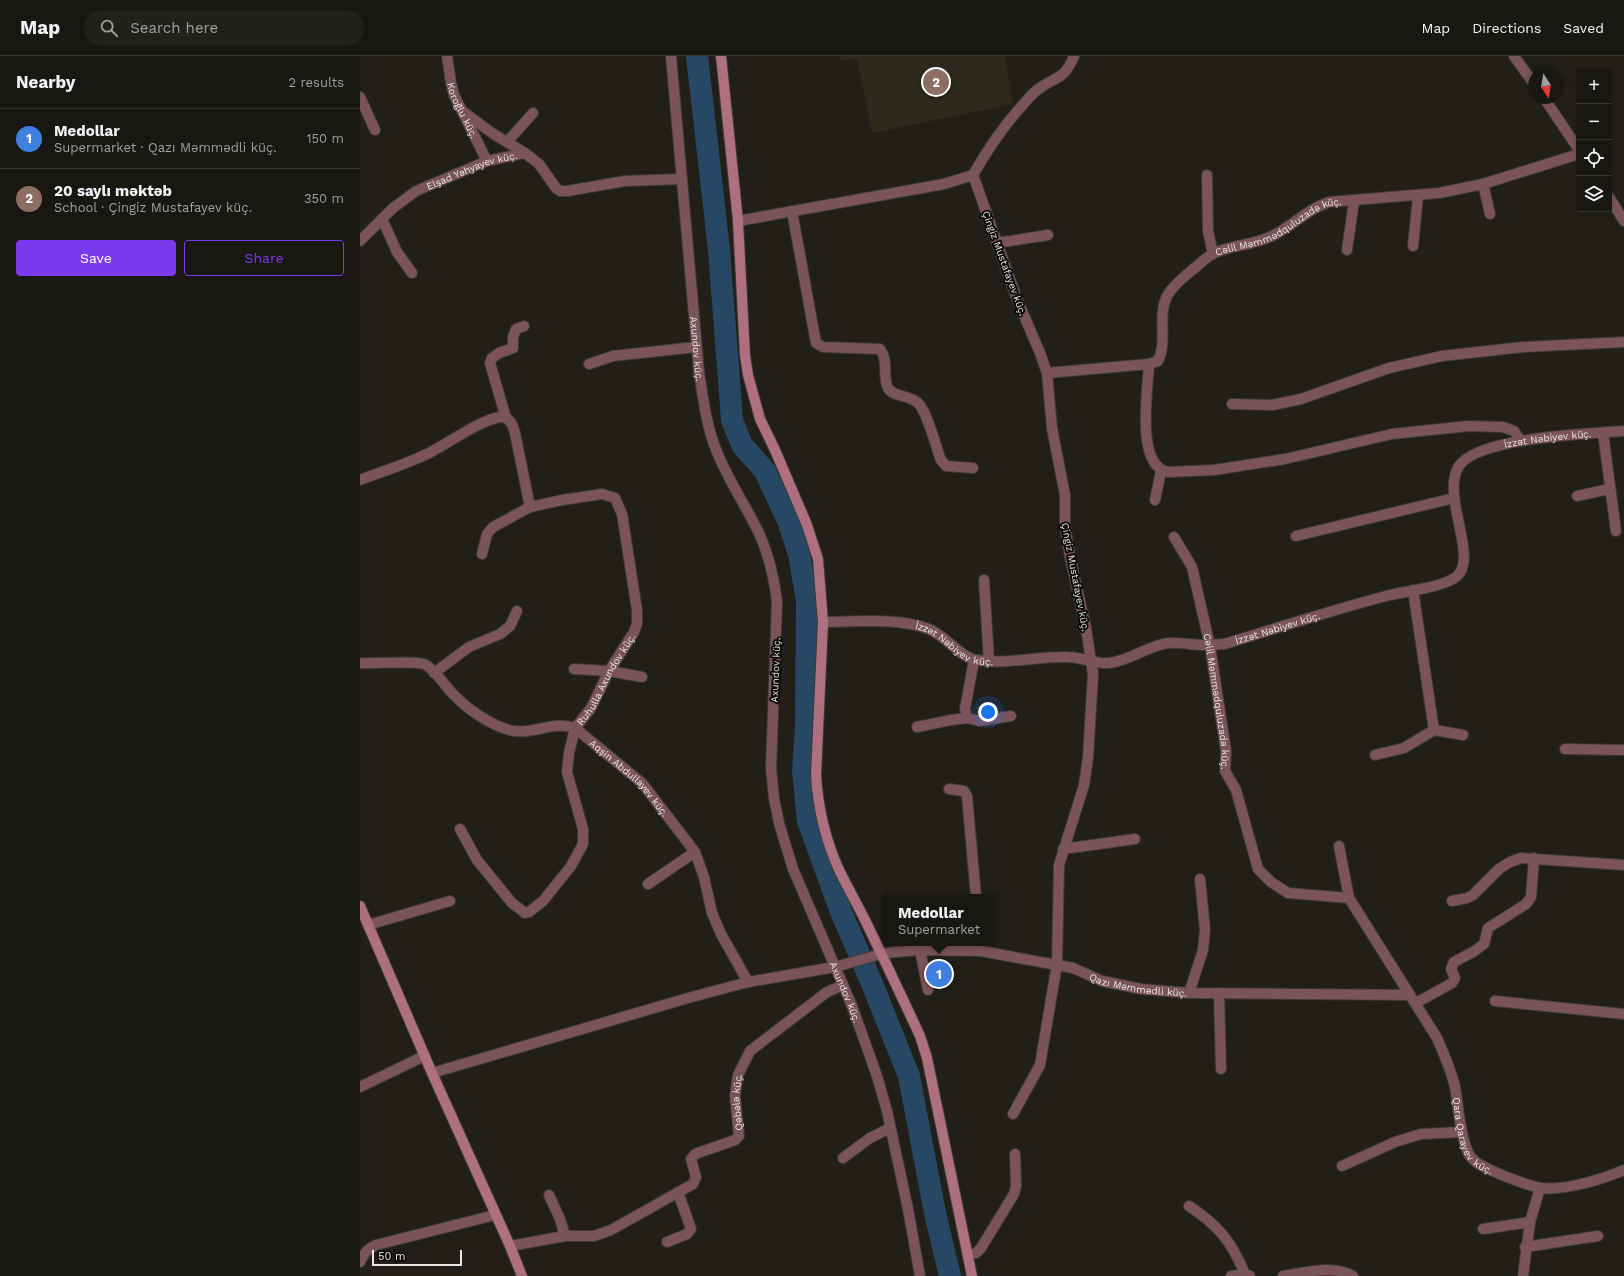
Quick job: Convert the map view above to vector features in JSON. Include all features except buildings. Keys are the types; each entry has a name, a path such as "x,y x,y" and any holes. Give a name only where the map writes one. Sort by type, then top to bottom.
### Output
{"street":[{"name":"Koroğlu küç.","path":"447,56 454,95 487,161"},
{"name":"Axundov küç.","path":"671,56 696,347 707,422 715,447 729,478 759,534 774,577 777,601 771,769 774,798 779,823 787,851 843,985 868,1049 879,1083 908,1209 920,1276"},
{"path":"721,56 738,221 745,355 748,375 760,419 778,456 815,547 818,559 823,622 816,775 817,793 829,843 840,872 877,955 920,1036 927,1058 972,1276"},
{"path":"738,221 944,184 973,175 997,137 1020,108 1037,90 1063,75 1070,67 1074,56"},
{"path":"1514,56 1528,76"},
{"path":"360,97 374,130"},
{"path":"1548,104 1576,146"},
{"path":"463,112 492,133 525,153"},
{"path":"507,142 533,113"},
{"name":"Elşad Yəhyayev küç.","path":"360,241 393,208 416,191 487,161 525,153 539,164 556,188 560,191 625,181 681,179"},
{"name":"Cəlil Məmmədquluzadə küç.","path":"1149,364 1158,361 1162,353 1164,307 1167,296 1182,278 1213,254 1272,236 1293,224 1312,209 1329,202 1418,196 1483,184 1576,155"},
{"name":"Çingiz Mustafayev küç.","path":"973,175 997,243 1047,373 1052,428 1065,495 1065,525 1092,662 1093,674 1088,758 1084,785 1059,865 1057,964 1040,1065 1013,1114"},
{"path":"1207,175 1208,230 1213,254"},
{"path":"1483,184 1490,214"},
{"path":"1413,246 1418,196"},
{"path":"1347,250 1354,201"},
{"path":"1612,202 1624,221"},
{"path":"792,211 816,344 823,348 880,349 884,355 888,387 892,392 918,402 924,412 941,460 946,466 973,468"},
{"path":"382,219 397,252 412,273"},
{"path":"997,243 1048,235"},
{"path":"506,418 490,363 492,358 499,353 513,348 513,337 516,329 524,326"},
{"path":"1232,404 1272,405 1301,399 1389,368 1442,356 1523,347 1624,342"},
{"path":"589,364 613,356 696,347"},
{"path":"1047,373 1149,364 1146,426 1147,444 1151,459 1161,471 1168,472 1214,470 1285,459 1392,434 1468,426 1503,427 1514,431 1521,440"},
{"path":"360,480 428,454 482,424 501,417 506,418 512,423 530,507"},
{"name":"İzzət Nəbiyev küç.","path":"823,622 884,622 911,624 928,629 943,636 960,652 974,660 989,662 1068,657 1092,662 1109,663 1154,646 1170,643 1210,646 1224,644 1372,600 1446,582 1456,577 1462,570 1464,562 1463,544 1454,498 1454,479 1459,466 1469,457 1485,448 1521,440 1624,431"},
{"path":"1603,433 1609,488 1616,531"},
{"path":"1155,500 1161,471"},
{"path":"1577,496 1609,488"},
{"name":"Ruhulla Axundov küç.","path":"460,829 477,860 512,903 525,913 529,912 543,901 571,866 583,844 583,829 567,772 569,753 575,728 590,708 609,671 634,632 636,624 637,610 622,514 620,506 615,498 602,494 562,500 530,507 493,527 487,534 482,554"},
{"path":"1296,536 1454,498"},
{"name":"Cəlil Məmmədquluzadə küç.","path":"1174,537 1192,567 1210,646 1226,751 1225,771 1236,790 1258,869 1271,882 1288,893 1349,898"},
{"path":"984,580 989,662"},
{"path":"1413,590 1434,730"},
{"path":"434,673 469,647 500,634 510,626 517,611"},
{"path":"967,718 965,709 974,660"},
{"path":"360,663 418,663 426,665 454,695 469,708 509,730 518,731 561,726 575,728"},
{"path":"574,669 609,671 642,677"},
{"path":"917,727 967,718 979,721 1012,716"},
{"name":"Aqşin Abdullayev küç.","path":"575,728 642,783 696,852 704,877 712,912 721,934 748,982"},
{"path":"1375,755 1404,748 1434,730 1463,735"},
{"path":"1565,750 1624,750"},
{"path":"949,789 964,791 968,796 976,894"},
{"path":"1063,849 1136,839"},
{"path":"1339,846 1349,898 1413,999 1452,983 1455,978 1451,969 1454,962 1473,952 1484,944 1488,928 1526,904 1530,897 1534,858"},
{"path":"648,884 696,852"},
{"path":"1452,901 1467,898 1473,895 1499,869 1510,862 1522,858 1624,865"},
{"path":"1189,993 1203,950 1205,930 1200,879"},
{"path":"368,925 450,901"},
{"path":"361,910 522,1276"},
{"name":"Qazı Məmmədli küç.","path":"432,1073 688,998 748,982 835,967 877,955 920,950 980,947 1073,968 1102,981 1141,988 1189,993 1413,999"},
{"path":"920,950 928,990"},
{"name":"Qəbələ küç.","path":"510,1246 565,1236 594,1236 611,1230 693,1184 696,1177 691,1159 695,1154 735,1140 739,1136 735,1096 738,1075 750,1051 827,992 843,985"},
{"path":"1219,993 1221,1069"},
{"name":"Qara Qarayev küç.","path":"1413,999 1437,1038 1446,1057 1455,1086 1462,1132 1467,1152 1476,1163 1498,1173 1540,1188 1570,1186 1624,1170"},
{"path":"1495,1001 1624,1014"},
{"path":"360,1087 424,1056"},
{"path":"843,1158 870,1138 890,1128"},
{"path":"1342,1166 1395,1142 1421,1134 1462,1132"},
{"path":"968,1255 976,1253 981,1248 1014,1194 1016,1186 1015,1154"},
{"path":"1523,1276 1530,1222 1540,1188"},
{"path":"667,1242 687,1234 691,1229 678,1192"},
{"path":"549,1195 565,1236"},
{"path":"1189,1206 1208,1219 1221,1232 1240,1261 1239,1275"},
{"path":"360,1262 363,1255 369,1248 376,1245 495,1215"},
{"path":"1483,1229 1530,1222"},
{"path":"1526,1247 1598,1236"},
{"path":"1283,1276 1324,1269 1336,1270 1353,1276"}],"shaded area":[{"path":"839,56 1005,56 1013,104 872,133 857,59 840,60"}],"waterway":[{"path":"697,56 719,250 732,420 742,445 765,471 789,523 799,554 807,601 806,726 803,771 808,821 841,912 873,986 909,1076 935,1213 950,1276"}],"place":[{"name":"20 saylı məktəb","path":"936,82"},
{"name":"Medollar","path":"939,974"}]}
